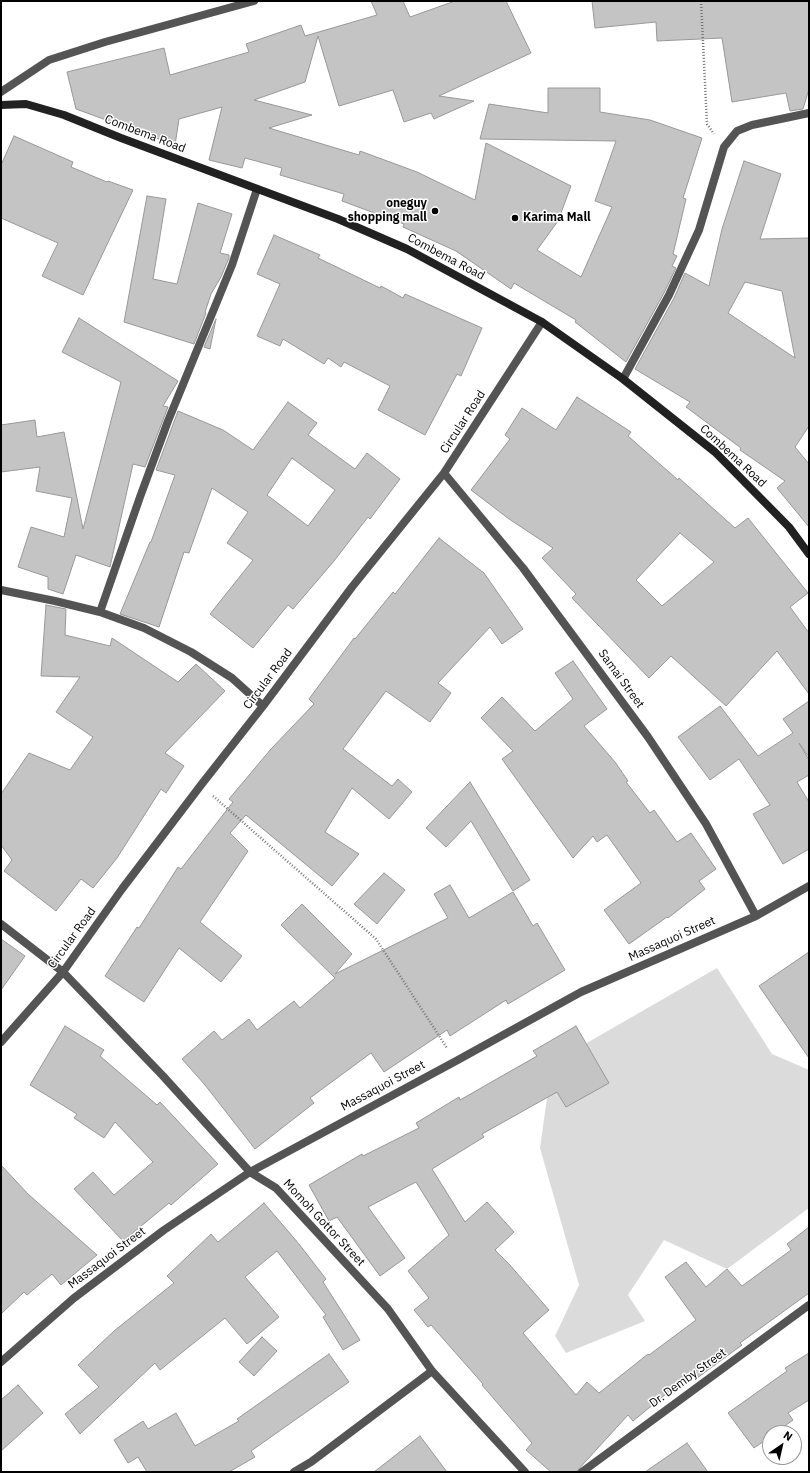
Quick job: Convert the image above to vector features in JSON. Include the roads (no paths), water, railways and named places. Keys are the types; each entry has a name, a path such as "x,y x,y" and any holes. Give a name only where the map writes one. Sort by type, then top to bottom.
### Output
{"street":[{"path":"1,92 49,60 105,42 254,1"},
{"name":"Combema Road","path":"1,105 26,104 64,115 121,138 338,219 407,249 542,322 623,379 715,452 789,527 809,554"},
{"path":"623,379 669,295 699,230 724,147 737,131 752,125 809,113"},
{"path":"100,612 168,421 232,265 257,189"},
{"name":"Circular Road","path":"1,1042 63,972 122,889 263,706 352,587 444,473 542,322"},
{"name":"Samai Street","path":"444,473 523,568 648,737 706,824 756,916"},
{"path":"1,590 100,612 144,628 191,652 232,678 263,706"},
{"name":"Massaquoi Street","path":"1,1362 86,1289 164,1230 250,1172 581,992 756,916 809,886"},
{"name":"Momoh Gottor Street","path":"1,924 63,972 163,1076 250,1172 276,1188 388,1309 432,1371 525,1472"},
{"name":"Dr. Demby Street","path":"582,1472 809,1305"},
{"path":"294,1472 311,1462 432,1371"}],"place":[{"name":"oneguy shopping mall","path":"435,211"},
{"name":"Karima Mall","path":"515,218"}]}
